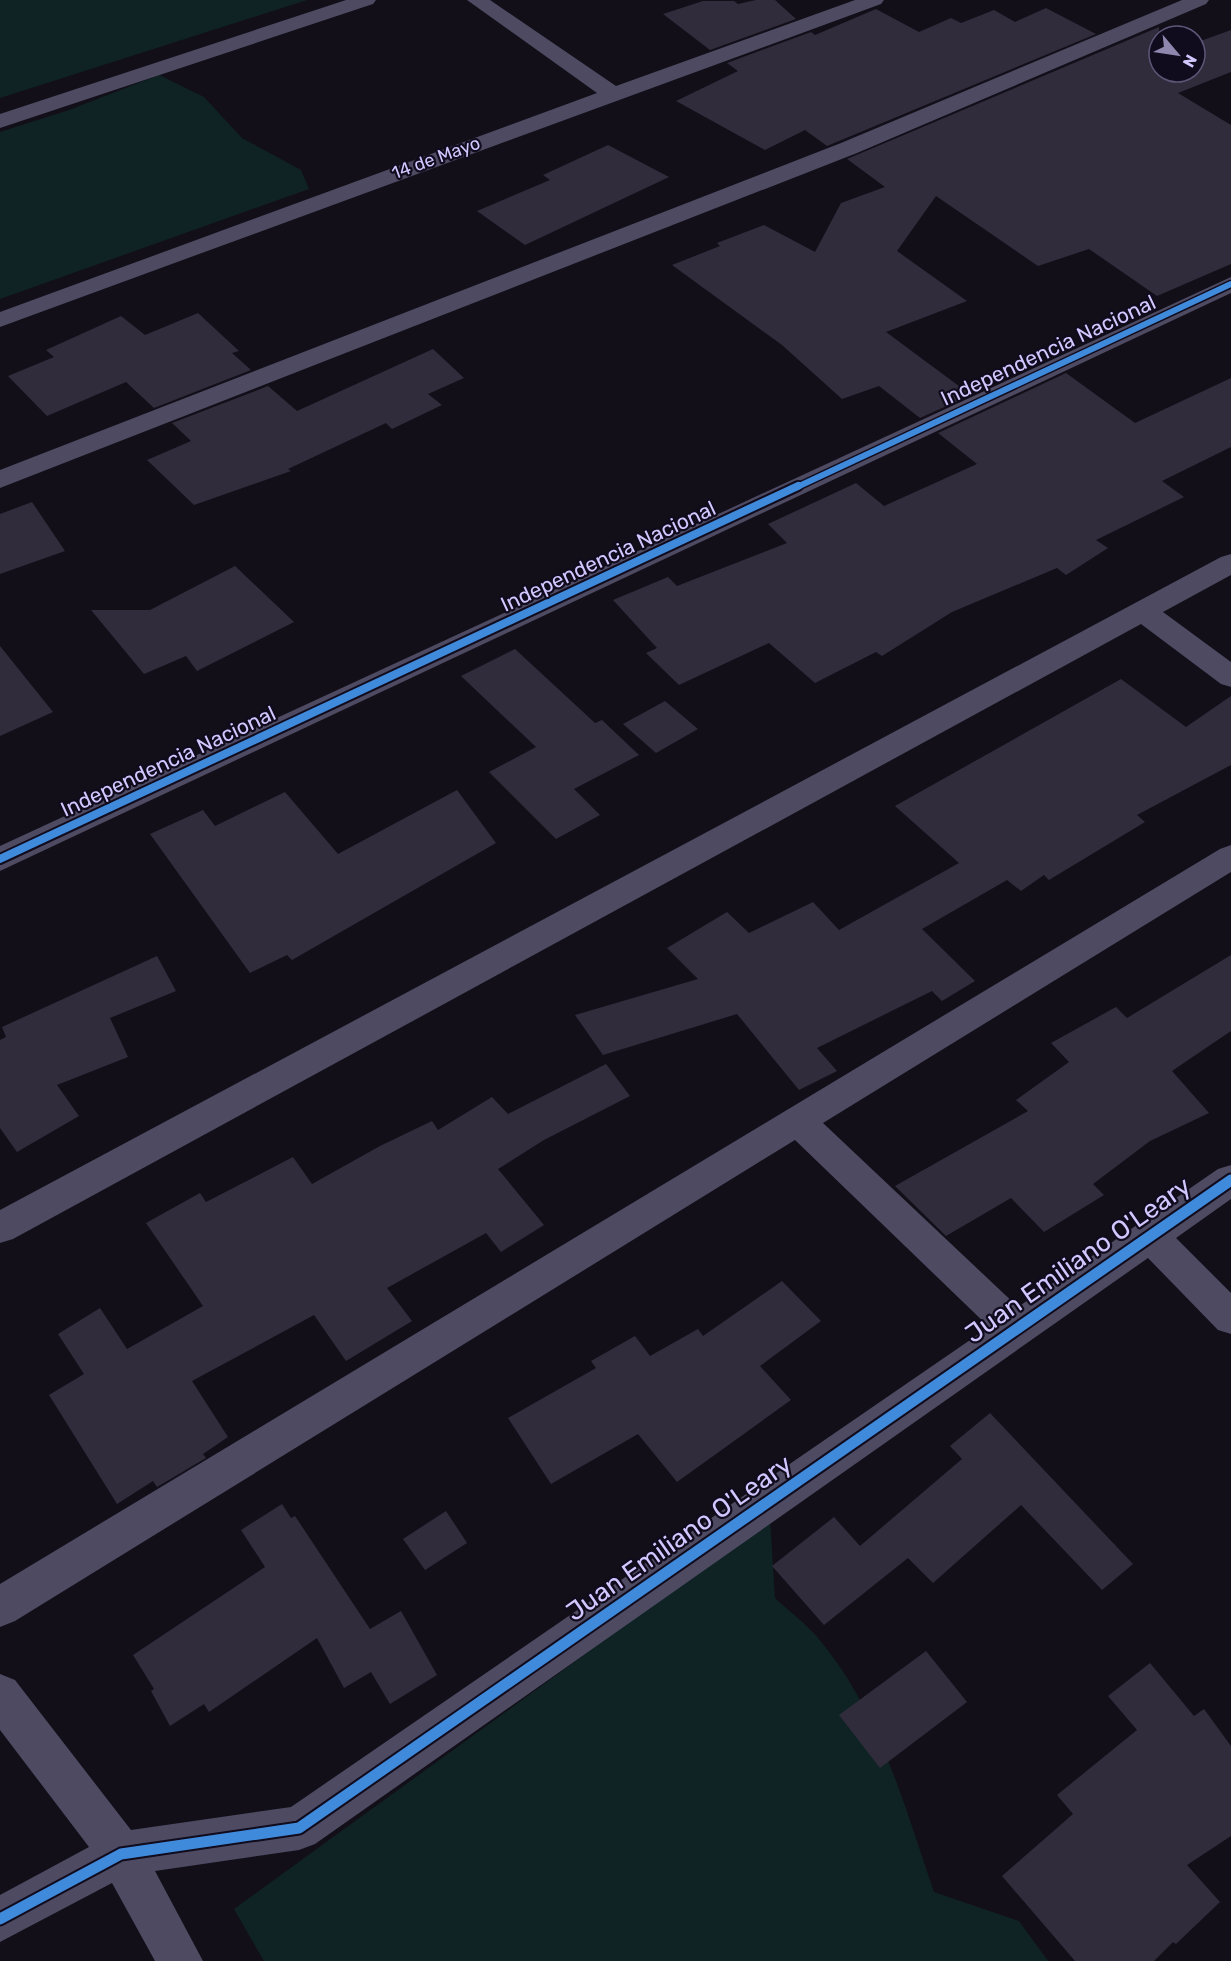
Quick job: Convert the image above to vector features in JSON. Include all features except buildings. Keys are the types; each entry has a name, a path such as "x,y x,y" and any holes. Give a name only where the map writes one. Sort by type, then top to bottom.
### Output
{"street":[{"path":"0,120 366,0"},
{"path":"477,0 613,94"},
{"name":"14 de Mayo","path":"0,320 874,0"},
{"path":"0,480 849,148 1199,0"},
{"name":"Independencia Nacional","path":"0,860 1231,284"},
{"path":"0,1228 1231,563"},
{"path":"1143,611 1231,677"},
{"path":"0,1607 1231,856"},
{"path":"798,1121 1016,1329"},
{"name":"Juan Emiliano O'Leary","path":"0,1919 121,1854 299,1828 1231,1180"},
{"path":"1151,1236 1231,1318"},
{"path":"0,1695 121,1854 180,1961"}],"green space":[{"path":"0,0 307,0 0,98"},
{"path":"159,75 204,97 242,138 301,170 309,189 0,299 0,132 69,110"},
{"path":"770,1520 775,1598 818,1638 858,1696 888,1759 934,1892 1019,1921 1048,1961 264,1961 234,1909"}],"cycle path":[{"path":"0,859 1231,284"},
{"path":"0,1919 121,1854 299,1828 1231,1180"}]}
